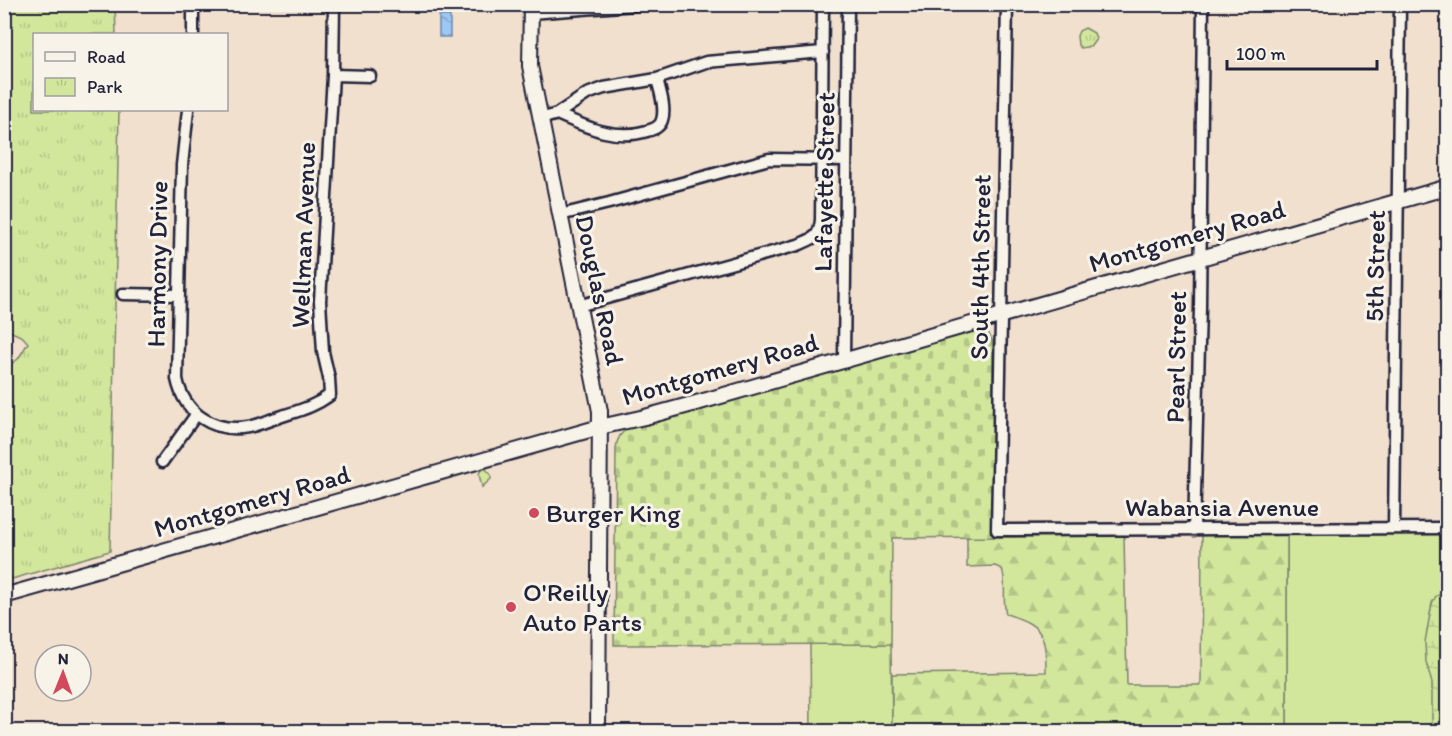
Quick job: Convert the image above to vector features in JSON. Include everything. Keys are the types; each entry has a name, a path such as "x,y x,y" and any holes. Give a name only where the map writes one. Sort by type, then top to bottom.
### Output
{"street":[{"path":"192,4 193,33"},
{"name":"Wellman Avenue","path":"196,415 209,423 224,427 248,427 317,405 330,395 323,352 320,301 333,75 334,4"},
{"path":"531,9 647,4"},
{"path":"578,306 815,238 820,231 821,219 824,4"},
{"name":"Lafayette Street","path":"844,359 848,4"},
{"name":"South 4th Street","path":"997,530 1007,4"},
{"name":"Pearl Street","path":"1194,530 1201,258 1203,4"},
{"name":"5th Street","path":"1394,528 1400,4"},
{"name":"Douglas Road","path":"531,9 530,66 599,404 598,732"},
{"path":"541,119 557,114 587,94 604,88 657,79 706,62 823,52"},
{"path":"333,75 370,76"},
{"path":"557,114 610,134 625,135 654,129 661,124 663,112 657,79"},
{"name":"Harmony Drive","path":"188,111 182,165 177,379 179,392 196,415"},
{"path":"560,215 753,162 769,159 846,160"},
{"name":"Montgomery Road","path":"4,596 600,427 656,414 1448,187"},
{"path":"123,294 178,294"},
{"path":"162,462 196,415"},
{"name":"Wabansia Avenue","path":"997,530 1448,528"}],"green space":[{"path":"5,4 115,5 116,33 33,33 33,111 119,111 110,551 5,581 5,368 18,359 28,343 23,337 5,329 4,274 7,270 7,254 4,253"},
{"path":"1085,28 1094,33 1096,39 1091,46 1081,48 1078,45 1077,36 1079,31"},
{"path":"973,327 988,332 993,350 993,537 892,538 891,644 614,645 616,448 618,439 626,429"},
{"path":"485,468 491,475 491,479 482,487 479,474"},
{"path":"1447,533 1447,731 1287,732 1287,534"},
{"path":"1287,534 1287,731 892,731 892,674 1046,672 1045,649 1040,633 1028,622 1006,614 1002,569 995,566 967,567 967,537 1124,536 1127,685 1201,685 1202,535"},
{"path":"1447,592 1447,611 1443,617 1441,641 1443,703 1438,731 1432,732 1432,683 1426,662 1425,642 1432,603 1436,596"},
{"path":"810,644 891,644 892,731 811,731"}],"water":[{"path":"439,16 450,16 450,37 439,37"},
{"path":"1447,611 1447,731 1438,731 1443,704 1441,642"}],"place":[{"name":"Burger King","path":"534,513"},
{"name":"O'Reilly Auto Parts","path":"511,607"}]}
